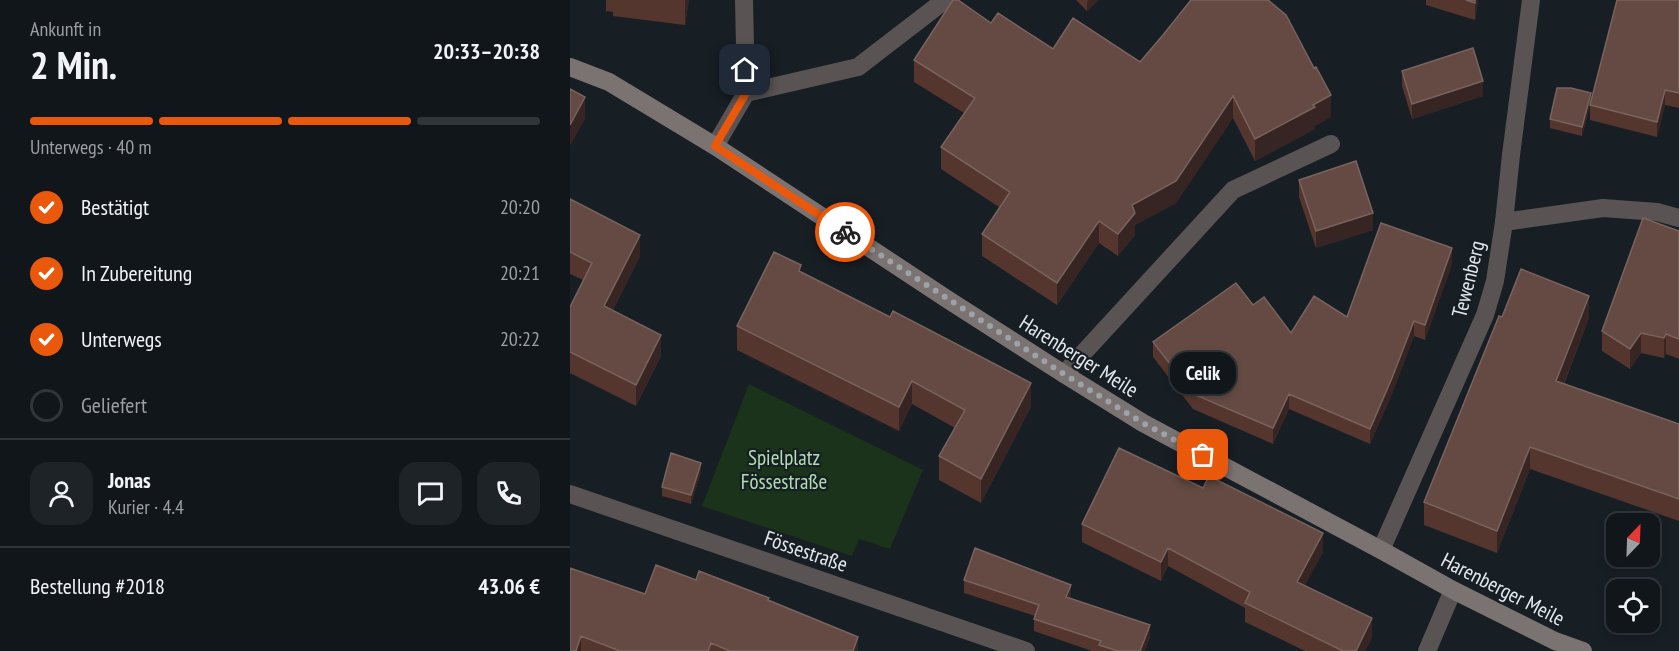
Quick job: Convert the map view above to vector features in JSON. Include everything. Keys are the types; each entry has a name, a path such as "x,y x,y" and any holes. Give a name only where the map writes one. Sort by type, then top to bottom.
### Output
{"main road":[{"name":"Harenberger Meile","path":"570,67 609,82 715,146 1143,423 1453,590 1555,641 1583,651"}],"street":[{"path":"715,146 746,93 744,0"},
{"path":"746,93 858,67 945,0"},
{"name":"Tewenberg","path":"1382,550 1485,315 1495,282 1530,0"},
{"path":"1064,374 1233,190 1331,144"},
{"path":"1504,222 1603,208 1657,212 1679,218"},
{"name":"Fössestraße","path":"570,494 1026,651"},
{"path":"1426,651 1453,590"}],"green space":[{"name":"Spielplatz Fössestraße","path":"749,384 923,470 890,549 859,539 852,556 702,506"}],"building":[{"path":"953,0 958,0 991,23 998,13 1053,49 1073,18 1140,62 1191,0 1268,0 1286,15 1331,95 1313,105 1315,107 1255,139 1233,96 1176,181 1132,205 1135,213 1118,234 1099,221 1057,283 982,234 1010,192 941,147 975,98 914,60"},
{"path":"1617,0 1679,0 1679,93 1665,90 1657,122 1590,105"},
{"path":"1473,48 1483,81 1412,104 1402,71"},
{"path":"1557,88 1571,88 1591,93 1582,127 1550,119"},
{"path":"570,89 585,97 570,125"},
{"path":"1356,161 1373,213 1316,231 1299,180"},
{"path":"570,199 640,235 604,306 661,335 636,385 570,352 570,307 592,263 570,252"},
{"path":"1643,218 1679,231 1679,339 1666,334 1664,338 1641,333 1630,349 1602,331"},
{"path":"1381,223 1452,248 1425,325 1414,321 1370,429 1289,394 1273,428 1193,394 1153,342 1236,283 1253,305 1264,297 1291,333 1314,296 1347,317"},
{"path":"774,252 801,265 799,271 890,317 893,311 1031,383 981,479 939,456 965,410 912,381 899,407 737,326"},
{"path":"1521,269 1589,296 1556,381 1679,424 1679,499 1530,447 1497,531 1424,502 1499,316 1502,317"},
{"path":"1119,448 1203,488 1209,476 1323,533 1297,582 1372,618 1356,651 1343,651 1245,603 1250,592 1168,548 1161,562 1082,524"},
{"path":"671,453 701,463 691,495 662,487"},
{"path":"975,548 1071,585 1066,597 1150,625 1140,651 1118,651 1099,645 1101,641 1034,619 1039,605 964,580"},
{"path":"656,565 696,580 699,571 769,598 768,600 858,637 853,651 730,651 711,643 708,651 620,651 581,636 576,651 570,651 570,568 645,594"}],"way so far":[{"path":"845,232 1064,374 1143,423 1203,455"}],"place":[{"name":"Celik","path":"1203,455"}],"route":[{"path":"745,70 746,93 715,146 845,232"}]}
